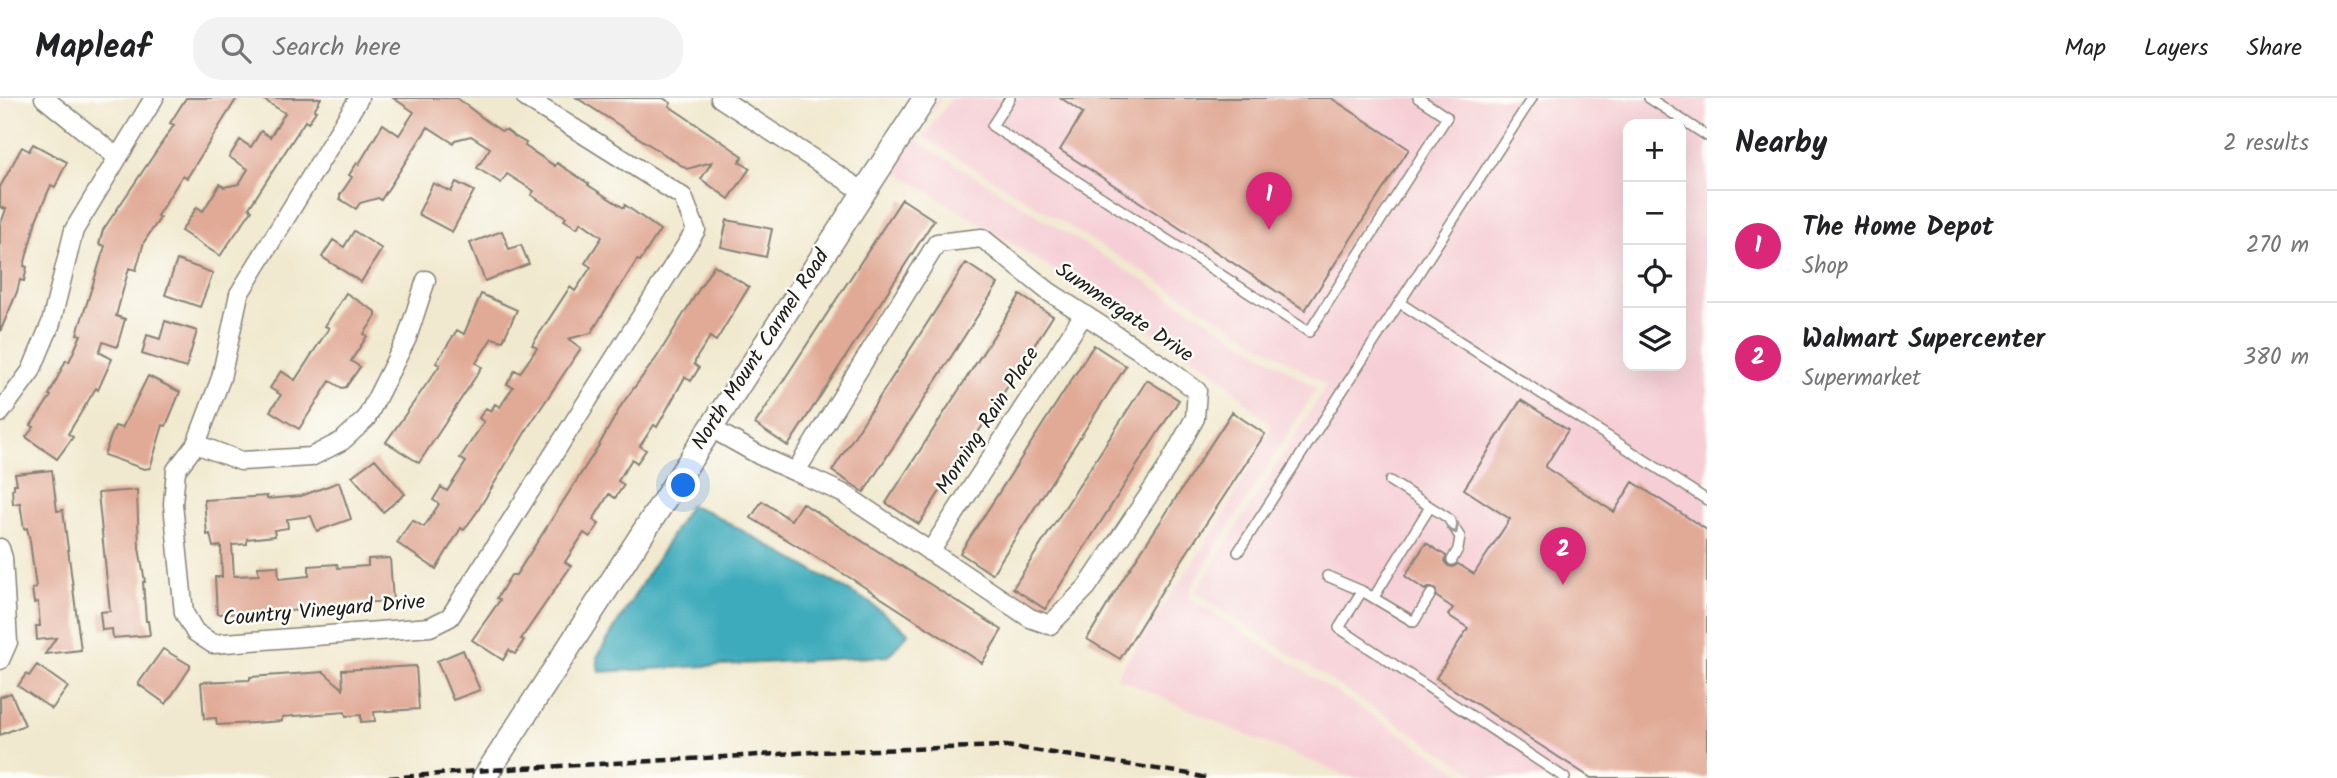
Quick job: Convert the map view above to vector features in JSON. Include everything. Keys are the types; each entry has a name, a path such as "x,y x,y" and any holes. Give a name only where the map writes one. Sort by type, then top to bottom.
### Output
{"street":[{"path":"44,98 117,156"},
{"path":"0,413 31,371 51,323 74,230 154,98"},
{"name":"Country Vineyard Drive","path":"359,98 239,294 221,378 196,444 177,470 173,504 184,613 195,632 213,644 430,627 450,617 696,230 682,197 535,100"},
{"path":"720,98 864,192"},
{"name":"North Mount Carmel Road","path":"484,778 925,98"},
{"name":"Summergate Drive","path":"711,428 761,456 844,495 1030,618 1050,625 1087,587 1167,468 1195,418 1196,391 1168,369 1048,291 982,238 937,243 796,471"},
{"path":"196,444 241,461 311,457 342,441 366,419 407,338 426,280"},
{"name":"Morning Rain Place","path":"930,552 1084,314"},
{"path":"0,548 3,558 8,642 0,660"}],"lane":[{"path":"1010,98 992,126 1309,332 1447,117 1418,98"},
{"path":"1238,552 1532,98"},
{"path":"1649,98 1707,136"},
{"path":"1400,303 1707,500"},
{"path":"1390,481 1448,518 1460,537 1452,560"},
{"path":"1374,597 1430,507"},
{"path":"1327,576 1374,597 1414,622 1432,594"},
{"path":"1362,591 1339,628 1565,778"}],"shaded area":[{"path":"938,98 942,98 918,133 919,142 1317,388 1190,589 1190,598 1469,778 1353,778 1246,735 1116,677 1220,522 1272,426 1213,370 893,169"},
{"path":"951,98 1707,98 1707,778 1482,778 1195,593 1327,385 924,137"}],"water":[{"path":"690,505 709,512 869,602 909,633 888,656 599,672 597,657"}],"building":[{"path":"186,98 237,98 187,178 183,175 157,216 160,218 144,242 136,270 129,268 116,316 125,319 117,347 103,342 99,352 112,359 98,390 96,388 68,434 73,437 57,459 26,437 51,396 49,395 66,360 69,362 81,335 77,334 105,246 99,244 103,230 174,125 170,123"},
{"path":"261,98 321,98 314,110 316,111 308,123 305,121 249,208 252,210 220,256 181,231 197,207 203,211 220,184 224,187 239,184 248,169 229,157 240,140 251,147 261,131 270,137 285,113"},
{"path":"393,98 457,98 501,131 506,130 555,166 557,163 660,230 640,261 637,260 591,333 568,339 581,348 529,426 477,512 464,530 461,528 436,569 397,543 412,520 424,527 439,504 433,500 441,487 447,491 466,462 460,458 484,422 479,418 486,408 491,411 495,404 500,407 513,387 507,384 515,370 520,373 537,348 532,345 570,287 575,291 591,267 585,263 602,237 581,222 577,228 564,220 566,217 531,195 534,191 507,174 501,183 477,168 490,148 471,136 453,143 428,127 381,200 378,198 360,203 356,209 340,199 352,177 349,175 357,163 359,164 383,124 399,135 414,112"},
{"path":"577,98 663,98 671,103 669,106 743,156 739,162 750,168 729,199 701,179 712,162 687,169"},
{"path":"1061,98 1331,98 1409,149 1305,310 1060,150 1083,113"},
{"path":"33,144 67,162 55,187 51,185 36,220 24,266 27,267 24,281 20,280 0,332 0,226 6,209 0,207 0,187 22,147 29,151"},
{"path":"456,182 474,191 452,232 418,214 433,183 451,192"},
{"path":"902,199 934,220 788,446 755,424"},
{"path":"727,220 772,229 766,257 721,247"},
{"path":"354,231 382,249 361,282 322,257 333,240 344,247"},
{"path":"502,231 509,249 521,245 529,264 485,281 470,243"},
{"path":"177,260 213,273 200,307 165,295"},
{"path":"966,263 998,284 864,492 832,471"},
{"path":"714,265 749,287 716,341 710,337 697,357 694,364 699,368 691,381 685,377 657,427 654,425 640,446 646,450 637,463 632,459 618,481 624,485 615,498 609,494 593,520 599,524 590,537 584,533 565,562 571,566 521,639 524,640 515,654 509,650 503,660 472,640 500,600 497,598 511,575 516,575 598,447 622,404 657,357"},
{"path":"346,293 376,312 364,334 367,336 351,361 360,367 346,387 342,388 330,381 299,429 270,411 281,395 270,388 281,371 295,380 329,328 325,326"},
{"path":"481,294 517,310 503,341 492,338 476,363 482,367 419,463 386,442 440,365 436,363 457,330 464,334"},
{"path":"1020,295 1053,316 919,524 886,503"},
{"path":"165,321 197,331 186,368 142,354 147,335 160,339"},
{"path":"1094,345 1126,366 992,574 960,553"},
{"path":"148,376 180,392 166,426 163,425 150,468 144,469 104,455 115,426 122,428"},
{"path":"1147,380 1179,400 1045,609 1013,588"},
{"path":"1521,400 1568,430 1545,467 1614,512 1633,482 1707,530 1707,778 1591,778 1436,678 1468,628 1448,615 1453,608 1437,597 1435,588 1425,590 1405,576 1426,543 1446,556 1448,566 1458,564 1474,574 1510,519 1464,489"},
{"path":"1232,412 1265,434 1120,659 1087,639"},
{"path":"375,459 405,494 383,512 352,476"},
{"path":"52,470 57,511 63,510 81,650 45,654 56,638 37,640 36,626 40,626 38,602 34,603 32,589 36,588 30,541 27,528 24,529 20,503 13,504 12,489 14,484 17,484 15,474"},
{"path":"339,482 351,519 317,531 311,516 287,519 288,528 274,530 275,536 247,539 247,544 232,545 234,576 259,575 258,567 278,566 279,579 309,576 309,566 368,566 368,559 390,558 393,601 264,613 217,614 215,577 222,577 221,546 213,547 210,534 207,535 204,500 301,496"},
{"path":"137,490 139,548 145,582 146,621 150,635 113,638 112,629 102,630 100,612 110,611 98,493"},
{"path":"762,501 791,520 802,503 1002,630 982,663 751,518"},
{"path":"163,649 190,665 166,704 138,684"},
{"path":"463,650 480,690 453,700 437,661"},
{"path":"37,665 68,687 52,709 18,686 26,674 29,676"},
{"path":"416,666 419,709 374,712 375,721 361,722 361,715 346,716 345,712 282,717 282,721 217,725 216,718 204,719 201,682 324,672 343,689 342,670"},
{"path":"11,693 25,725 0,735 0,697"}],"railway":[{"path":"389,778 814,752 1006,746 1205,778"}],"place":[{"name":"The Home Depot","path":"1269,230"},
{"name":"Walmart Supercenter","path":"1563,585"}]}
